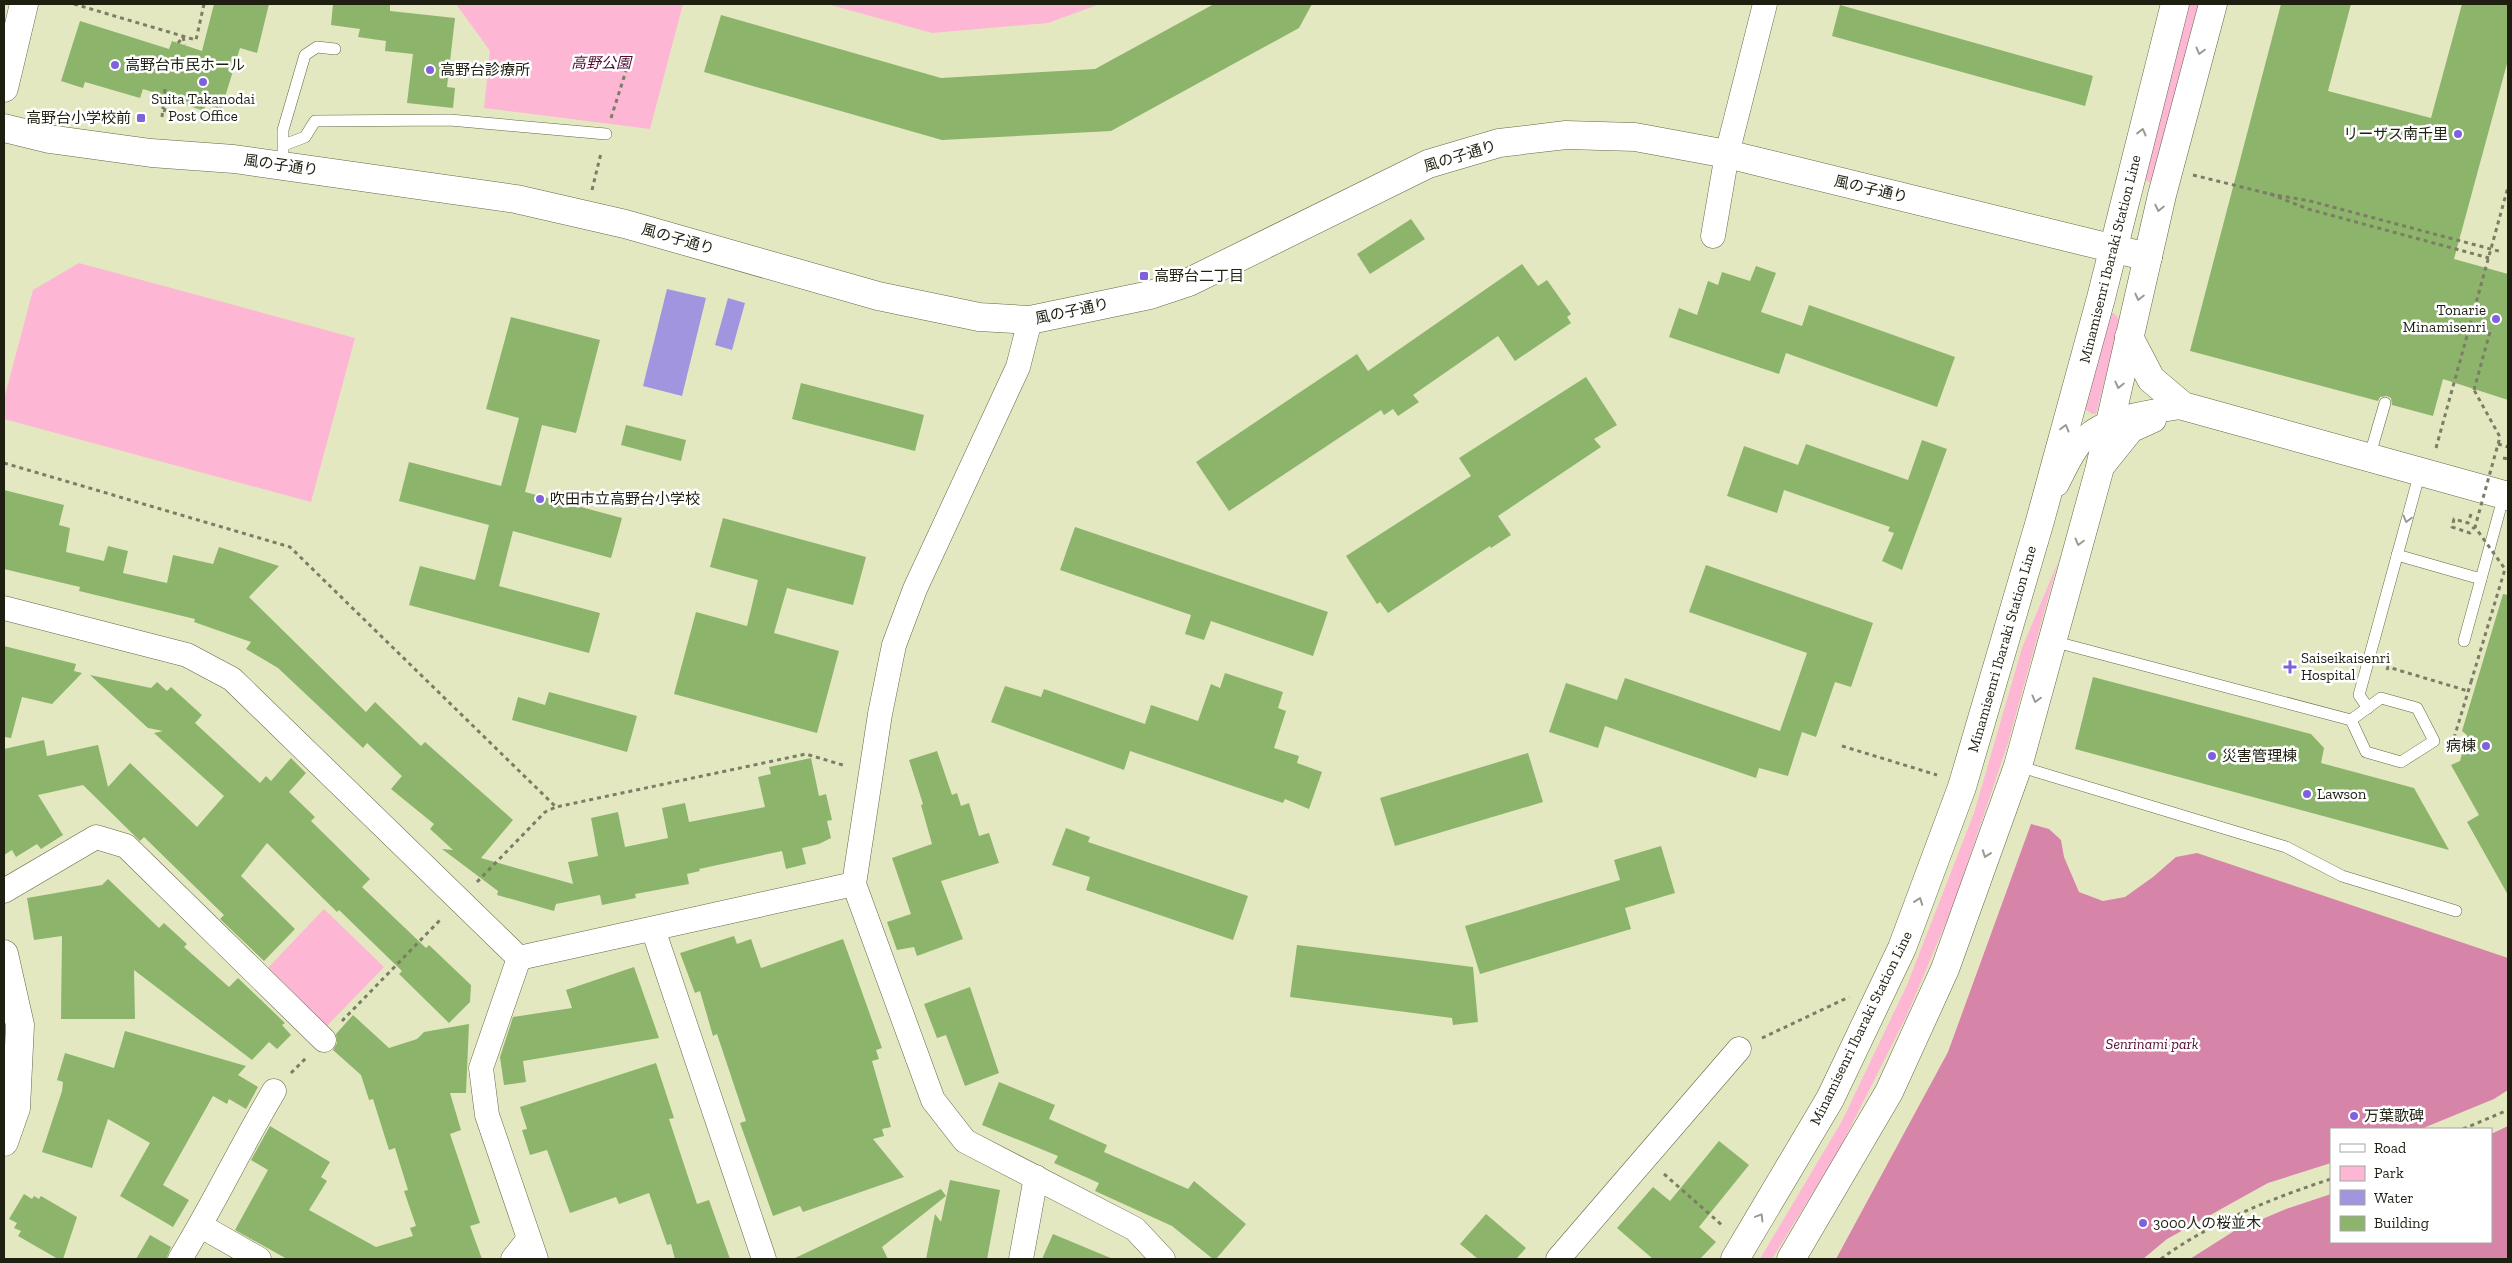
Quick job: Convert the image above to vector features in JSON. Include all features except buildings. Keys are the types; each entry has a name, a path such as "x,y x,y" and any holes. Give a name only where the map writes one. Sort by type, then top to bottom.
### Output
{"street":[{"path":"4,88 24,4"},
{"path":"1713,236 1727,154 1765,4"},
{"name":"Minamisenri Ibaraki Station Line","path":"1735,1259 1830,1099 1902,948 1962,787 2040,522 2114,248 2175,4"},
{"path":"1791,1259 1889,1092 1937,987 2018,766 2099,471 2162,195 2213,4"},
{"name":"風の子通り","path":"4,128 49,139 151,153 282,155 516,198 625,224 878,296 979,317 1030,320 1150,295 1189,282 1428,164 1499,143 1566,135 1635,137 1727,154 2148,257"},
{"path":"1030,320 1018,367 915,590 894,645 880,714 854,884 933,1100 965,1141 1136,1229 1163,1259"},
{"path":"2129,337 2151,379 2183,406 2506,496"},
{"path":"2040,522 2067,464 2085,438 2110,422 2183,406"},
{"path":"2099,471 2132,430 2183,406"},
{"path":"4,608 187,655 232,679 519,958"},
{"path":"4,891 96,837 126,846 324,1040"},
{"path":"519,958 854,884"},
{"path":"653,929 764,1259"},
{"path":"4,954 20,1025 16,1108 4,1142"},
{"path":"513,1259 532,1250 487,1115 481,1068 519,958"},
{"path":"1558,1259 1739,1049"},
{"path":"180,1259 201,1226 240,1148 274,1090"},
{"path":"1021,1259 1036,1177"},
{"path":"201,1226 259,1259"}],"lane":[{"path":"282,155 283,130 306,55 317,47 335,49"},
{"path":"282,155 305,137 315,121 450,120 606,134"},
{"path":"2368,458 2385,403"},
{"path":"2368,708 2358,695 2420,472"},
{"path":"2464,641 2506,496"},
{"path":"2397,554 2481,579"},
{"path":"2052,641 2351,720"},
{"path":"2381,698 2417,708 2434,741 2401,762 2366,752 2351,720 2381,698"},
{"path":"2018,766 2286,847 2342,876 2456,911"}],"path":[{"path":"74,4 196,40 204,4"},
{"path":"178,43 184,37"},
{"path":"184,37 185,45"},
{"path":"592,193 606,134 632,52"},
{"path":"165,89 162,118 172,91"},
{"path":"2188,174 2270,194 2310,201 2502,252"},
{"path":"2436,449 2508,187"},
{"path":"2270,194 2308,209 2488,258"},
{"path":"2472,511 2468,523 2454,519 2452,527 2470,533 2475,527 2500,436 2474,390 2491,328"},
{"path":"2498,444 2508,447"},
{"path":"2504,458 2508,459"},
{"path":"4,463 290,547 556,806"},
{"path":"2471,682 2504,569 2475,527"},
{"path":"2364,676 2383,682 2388,667 2468,691"},
{"path":"1842,746 1941,776"},
{"path":"473,886 545,812 556,806 806,754 854,768"},
{"path":"274,1090 441,919"},
{"path":"1739,1049 1852,995"},
{"path":"2465,1128 2508,1110"},
{"path":"1645,1158 1726,1228"},
{"path":"2161,1259 2215,1228 2275,1198 2330,1179"}],"green space":[{"name":"高野公園","path":"456,4 683,4 650,129 484,108 490,51"},
{"path":"827,4 1100,4 1048,23 932,33"},
{"path":"2188,4 2198,4 2152,181 2148,182 2144,178"},
{"path":"79,263 355,338 311,502 4,419 4,399 33,290"},
{"path":"2110,313 2114,313 2120,320 2096,414 2092,414 2085,409"},
{"path":"2058,562 2008,743 1953,906 1907,1015 1838,1152 1772,1259 1760,1259 1842,1121 1907,985 1974,813 2022,648"},
{"name":"Senrinami park","path":"2031,824 2049,829 2061,840 2064,857 2079,892 2103,901 2125,897 2153,877 2176,857 2197,853 2508,958 2508,1090 2494,1099 2423,1128 2330,1128 2330,1163 2268,1183 2167,1239 2143,1259 1836,1259 1948,1052"},
{"path":"324,909 384,967 325,1028 265,971"},
{"path":"2508,1126 2508,1259 2190,1259 2234,1231 2286,1209 2330,1194 2330,1243 2492,1243 2492,1134"}],"water":[{"path":"667,289 706,298 682,396 643,386"},
{"path":"728,298 745,303 732,350 715,345"}],"place":[{"name":"高野台市民ホール","path":"115,65"},
{"name":"高野台診療所","path":"430,70"},
{"name":"Suita Takanodai Post Office","path":"203,82"},
{"name":"高野台小学校前","path":"141,118"},
{"name":"リーザス南千里","path":"2458,134"},
{"name":"高野台二丁目","path":"1144,276"},
{"name":"Tonarie Minamisenri","path":"2496,319"},
{"name":"吹田市立高野台小学校","path":"540,499"},
{"name":"Saiseikaisenri Hospital","path":"2290,667"},
{"name":"病棟","path":"2486,746"},
{"name":"災害管理棟","path":"2212,756"},
{"name":"Lawson","path":"2307,794"},
{"name":"万葉歌碑","path":"2354,1116"},
{"name":"3000人の桜並木","path":"2143,1223"}]}
